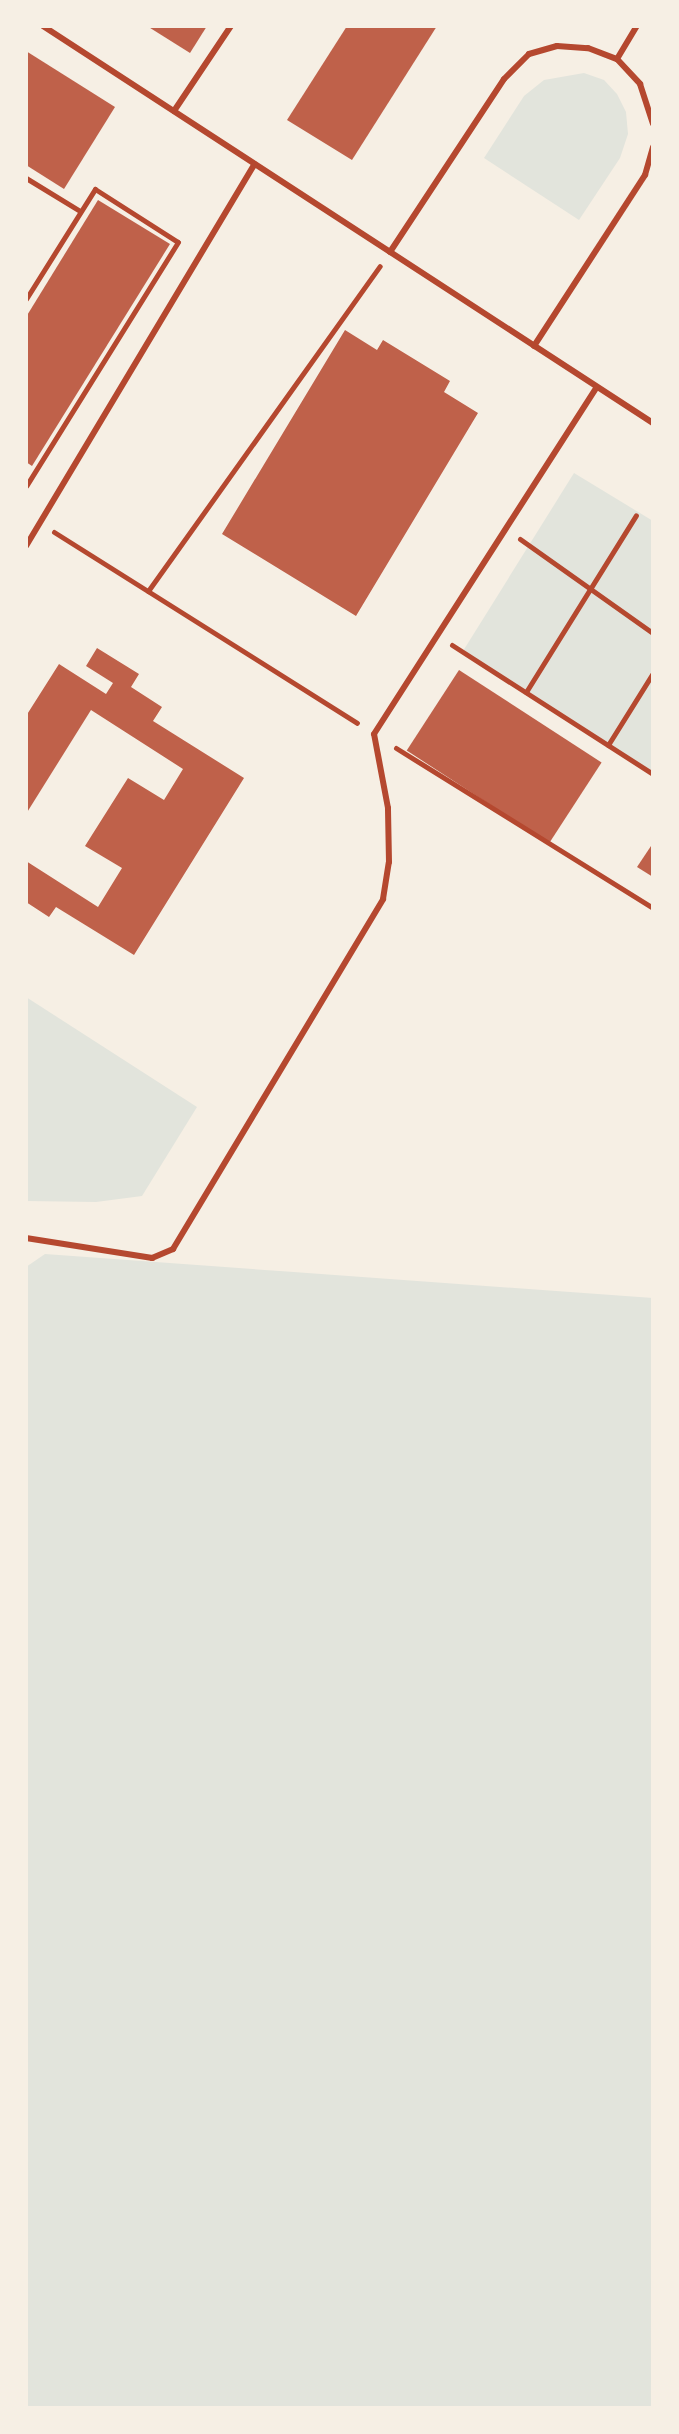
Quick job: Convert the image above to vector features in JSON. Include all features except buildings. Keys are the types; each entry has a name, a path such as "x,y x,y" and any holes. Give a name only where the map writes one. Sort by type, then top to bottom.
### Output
{"lane":[{"path":"43,26 653,423"},
{"path":"174,111 231,26"},
{"path":"617,59 637,26"},
{"path":"390,252 504,79 529,54 557,46 588,48 617,59 640,84 653,124"},
{"path":"534,346 645,175 653,147"},
{"path":"26,546 255,164"},
{"path":"26,1238 152,1258 173,1249 383,899 389,862 388,808 374,734 597,387"}],"path":[{"path":"26,178 80,211"},
{"path":"26,299 95,189 178,242 26,486"},
{"path":"148,591 390,252"},
{"path":"526,692 636,515"},
{"path":"40,523 653,908"},
{"path":"506,529 653,633"},
{"path":"437,636 653,774"},
{"path":"608,745 653,673"}],"shaded area":[{"path":"584,73 604,80 617,94 626,112 628,134 620,158 579,220 484,158 524,96 544,80"},
{"path":"574,473 653,521 653,774 463,651"},
{"path":"26,997 197,1107 142,1196 96,1202 26,1201"},
{"path":"45,1254 653,1298 653,2408 26,2408 26,1267"}]}
